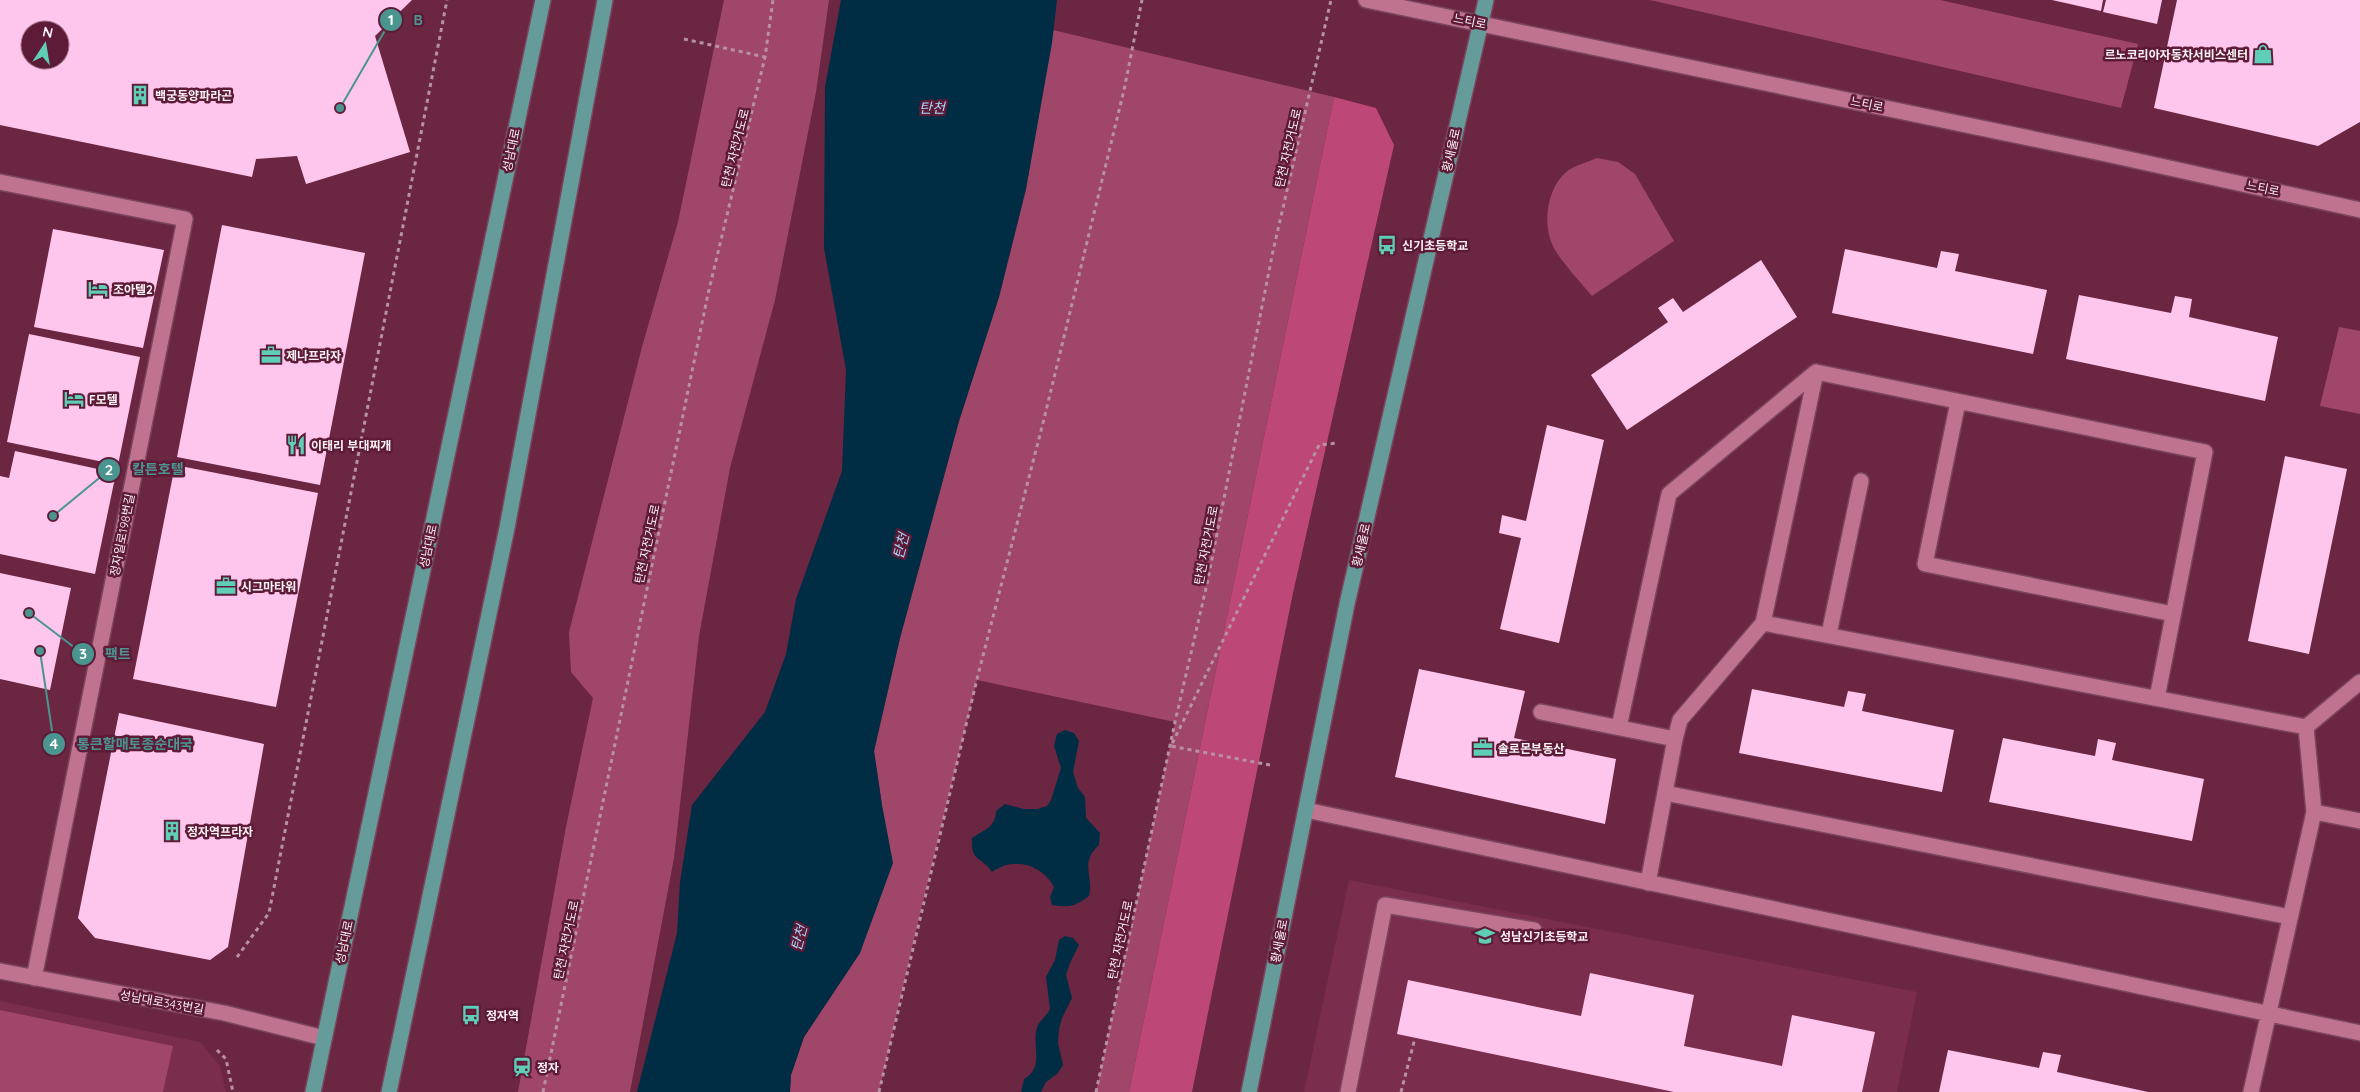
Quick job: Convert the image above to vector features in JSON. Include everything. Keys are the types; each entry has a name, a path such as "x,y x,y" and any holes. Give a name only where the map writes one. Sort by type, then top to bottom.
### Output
{"main road":[{"name":"성남대로","path":"312,1092 543,0"},
{"path":"389,1092 507,528 605,0"},
{"name":"황새울로","path":"1249,1092 1352,585 1486,0"}],"street":[{"name":"느티로","path":"1369,1 2106,154 2360,210"},
{"name":"정자일로198번길","path":"0,182 186,219 34,978"},
{"path":"1648,883 1674,739 1680,720 1763,622 1816,372"},
{"path":"1816,372 2205,452 2157,698"},
{"path":"1619,727 1669,494 1816,372"},
{"path":"1958,402 1925,564 2173,614"},
{"path":"1829,634 1861,481"},
{"path":"1763,622 2306,727"},
{"path":"2306,727 2360,682"},
{"path":"1541,712 1674,739"},
{"path":"2250,1092 2314,812 2306,727"},
{"path":"1664,793 2290,917"},
{"path":"1306,810 2360,1033"},
{"path":"2314,812 2360,821"},
{"path":"1348,1092 1385,905 1534,930"},
{"name":"성남대로343번길","path":"0,971 224,1013 324,1038"}],"path":[{"path":"237,957 269,913 446,0"},
{"name":"탄천 자전거도로","path":"543,1092 708,294 765,57 773,0"},
{"path":"879,1092 979,672 1044,419 1113,136 1142,0"},
{"name":"탄천 자전거도로","path":"1096,1092 1175,722 1207,584 1273,251 1331,0"},
{"path":"684,40 765,57"},
{"path":"1270,765 1171,746 1319,444 1337,443"},
{"path":"1401,1092 1415,1038"},
{"path":"217,1050 226,1059 233,1092"}],"shaded area":[{"path":"724,0 829,0 816,92 775,300 730,468 699,636 674,858 630,1092 518,1092 566,827 593,698 571,672 569,632 642,347 678,222"},
{"path":"1650,0 1940,0 2138,44 2121,108"},
{"path":"1053,30 1334,97 1129,1092 1096,1092 1175,722 977,680 879,1092 790,1092 791,1075 804,1037 860,953 882,805 874,751 900,638 959,421 999,297 1026,189"},
{"path":"1334,97 1376,108 1394,145 1293,593 1192,1092 1129,1092"},
{"path":"1597,158 1618,162 1635,174 1674,241 1592,296 1564,263 1552,244 1547,217 1553,190 1563,175 1574,167"},
{"path":"2339,327 2360,331 2360,414 2320,406"},
{"name":"성남신기초등학교","path":"1349,880 1917,992 1897,1092 1304,1092"},
{"path":"0,1001 200,1042 220,1066 226,1092 0,1092"},
{"path":"0,1010 173,1046 163,1092 0,1092"}],"water":[{"name":"탄천","path":"841,0 1057,0 1052,43 1026,189 999,297 959,421 900,638 874,751 893,863 860,953 804,1037 791,1075 790,1092 637,1092 677,933 680,882 692,805 765,712 786,654 796,599 842,471 846,370 824,248 825,87"},
{"path":"1065,730 1074,733 1079,741 1073,772 1078,788 1085,797 1086,818 1100,833 1099,845 1093,851 1088,864 1089,896 1076,904 1063,906 1052,905 1050,897 1054,887 1049,879 1035,868 1026,865 1009,864 992,872 975,855 972,838 991,825 996,811 1005,804 1024,809 1037,809 1047,806 1051,800 1061,768 1054,746 1057,734"},
{"path":"1065,936 1073,938 1079,945 1066,975 1072,998 1059,1029 1058,1043 1063,1065 1057,1074 1046,1082 1041,1092 1021,1092 1024,1079 1031,1074 1036,1061 1036,1032 1038,1025 1050,1009 1046,977 1055,960 1059,940"}],"building":[{"path":"0,0 412,0 375,36 410,152 306,184 297,156 256,159 252,177 0,125"},
{"path":"2052,0 2103,0 2101,11"},
{"path":"2106,0 2162,0 2157,24 2103,12"},
{"name":"르노코리아자동차서비스센터","path":"2177,0 2360,0 2360,122 2318,146 2154,108"},
{"name":"제나프라자","path":"222,225 365,253 320,485 177,457"},
{"name":"조아텔2","path":"53,229 164,250 143,348 34,327"},
{"path":"1845,249 1937,268 1941,251 1959,254 1955,271 2047,290 2033,354 1832,313"},
{"path":"1761,260 1797,317 1627,430 1591,375 1668,322 1658,308 1673,298 1683,312"},
{"path":"2079,295 2171,313 2175,296 2192,299 2189,317 2278,337 2265,401 2066,359"},
{"name":"F모텔","path":"29,334 140,357 118,465 7,442"},
{"path":"1547,425 1604,440 1559,643 1500,629 1521,538 1499,533 1502,515 1526,521"},
{"path":"15,451 116,473 95,574 0,554 0,476 9,478"},
{"path":"2285,456 2347,469 2309,654 2248,641"},
{"name":"시그마타워","path":"175,465 318,493 276,707 133,679"},
{"path":"0,573 71,588 50,690 0,679"},
{"name":"솔로몬부동산","path":"1419,669 1525,691 1514,738 1616,759 1605,824 1395,777"},
{"path":"1752,689 1844,707 1848,691 1866,694 1862,711 1954,730 1942,792 1739,753"},
{"name":"정자역프라자","path":"119,713 264,744 228,947 210,960 95,938 78,918"},
{"path":"2003,738 2095,756 2098,739 2116,743 2112,760 2204,779 2192,841 1989,802"},
{"path":"1590,973 1694,995 1684,1046 1782,1066 1792,1015 1875,1032 1862,1092 1674,1092 1397,1034 1408,980 1581,1016"},
{"path":"1948,1050 2039,1068 2043,1052 2061,1055 2057,1072 2148,1092 1939,1092"}],"place":[{"name":"르노코리아자동차서비스센터","path":"2263,54"},
{"name":"백궁동양파라곤","path":"140,95"},
{"name":"B","path":"340,108"},
{"name":"신기초등학교","path":"1387,245"},
{"name":"조아텔2","path":"98,289"},
{"name":"제나프라자","path":"271,355"},
{"name":"F모텔","path":"74,399"},
{"name":"이태리 부대찌개","path":"296,445"},
{"name":"칼튼호텔","path":"53,516"},
{"name":"시그마타워","path":"226,586"},
{"name":"팩트","path":"29,613"},
{"name":"통큰할매토종순대국","path":"40,651"},
{"name":"솔로몬부동산","path":"1483,748"},
{"name":"정자역프라자","path":"172,831"},
{"name":"성남신기초등학교","path":"1485,936"},
{"name":"정자역","path":"471,1015"},
{"name":"정자","path":"522,1067"}]}
